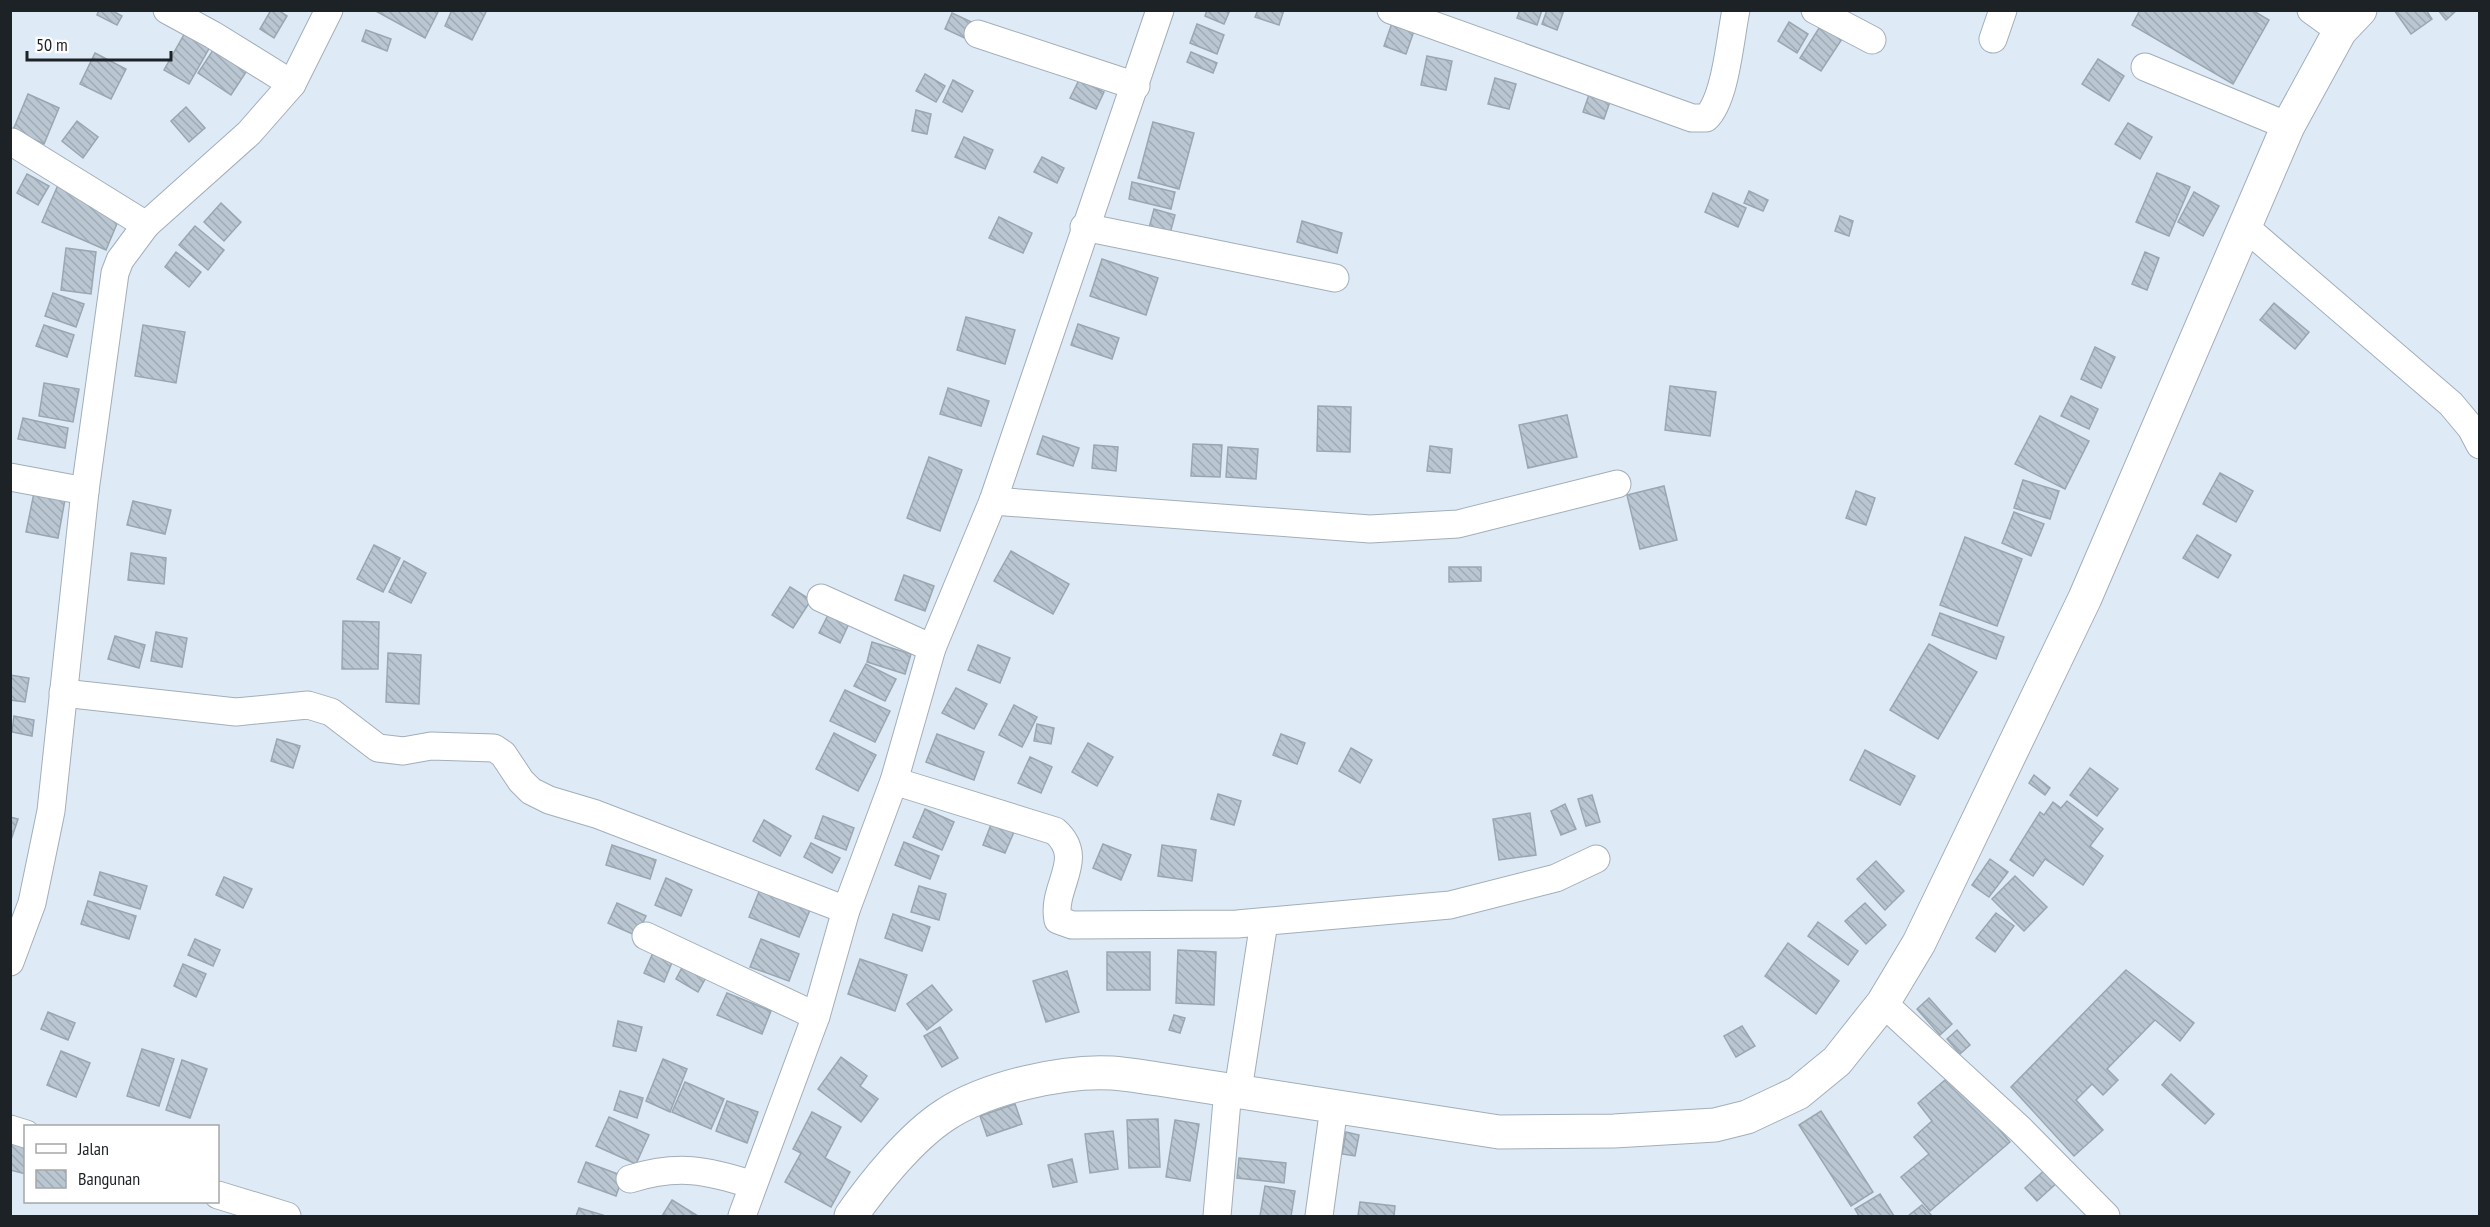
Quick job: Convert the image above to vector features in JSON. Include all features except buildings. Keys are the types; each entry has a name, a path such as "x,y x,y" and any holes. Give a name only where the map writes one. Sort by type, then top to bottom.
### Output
{"highway":[{"path":"851,1216 913,1143 944,1115 979,1097 1072,1074 1112,1073 1499,1132 1614,1131 1715,1125 1747,1117 1798,1093 1837,1061 1883,1003 1919,943 2085,598 2288,126 2350,21"}],"street":[{"path":"167,10 213,34 292,84"},
{"path":"10,962 32,903 51,811 85,491 115,273 120,260 146,225 249,133 292,84 329,10"},
{"path":"742,1216 816,1016 846,910 894,781 932,648 993,501 1084,227 1136,86 1160,10"},
{"path":"1391,10 1692,118 1706,118 1714,111 1719,93 1736,10"},
{"path":"1815,10 1872,40"},
{"path":"1993,39 2004,10"},
{"path":"2311,10 2350,21"},
{"path":"978,34 1136,86"},
{"path":"2145,67 2288,126"},
{"path":"12,142 146,225"},
{"path":"1084,227 1335,278"},
{"path":"2245,227 2451,405 2471,428 2480,445"},
{"path":"10,477 85,491"},
{"path":"993,501 1370,529 1458,524 1617,484"},
{"path":"821,598 932,648"},
{"path":"63,693 237,712 308,705 331,712 378,748 403,751 430,746 494,748 503,754 521,782 531,791 549,800 596,814 846,910"},
{"path":"894,781 1055,831 1066,841 1070,856 1056,908 1058,920 1072,926 1264,922 1450,905 1556,878 1596,859"},
{"path":"1217,1216 1233,1090 1264,922"},
{"path":"646,936 816,1016"},
{"path":"1883,1003 2021,1130 2106,1216"},
{"path":"1320,1216 1334,1107"},
{"path":"630,1179 651,1172 681,1169 711,1172 753,1185"},
{"path":"226,1203 287,1216"}]}
